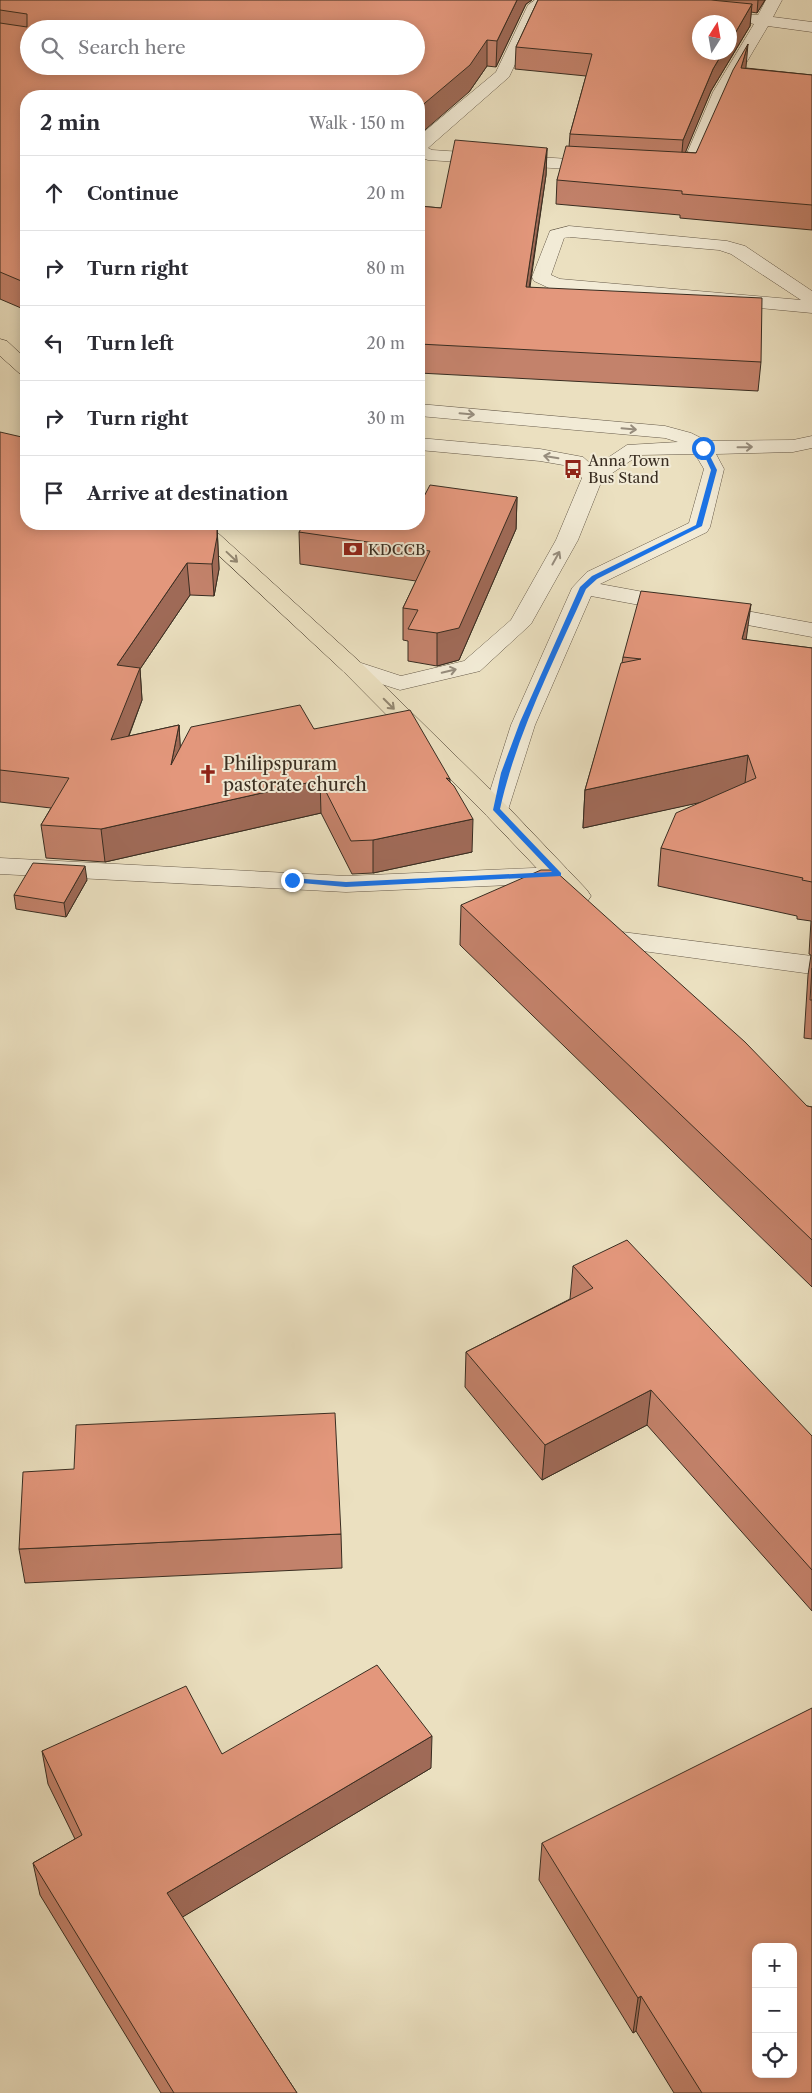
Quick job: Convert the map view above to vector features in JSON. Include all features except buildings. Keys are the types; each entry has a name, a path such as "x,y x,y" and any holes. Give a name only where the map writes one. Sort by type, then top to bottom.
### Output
{"main road":[{"path":"0,345 20,363"},
{"path":"203,530 352,667 496,810 649,969"}],"street":[{"path":"425,140 503,74 536,4 550,0"},
{"path":"660,170 688,171 721,92 774,0"},
{"path":"737,17 812,27"},
{"path":"425,153 428,155 611,167"},
{"path":"812,299 738,250 720,244 569,231 556,235 541,277 556,284 812,307"},
{"path":"425,411 665,432 688,438 703,448 714,470 699,526 595,577 583,588 523,722 504,773 496,810"},
{"path":"352,667 400,683 472,666 520,624 567,540 593,476 634,449 793,446 812,442"},
{"path":"425,445 540,455 576,461 593,476"},
{"path":"583,588 812,630"},
{"path":"0,866 346,884 558,874"},
{"path":"609,927 812,965"}],"place":[{"name":"Anna Town Bus Stand","path":"573,469"},
{"name":"KDCCB","path":"353,549"},
{"name":"Philipspuram pastorate church","path":"208,774"}],"route":[{"path":"292,880 346,884 558,874 496,810 504,773 523,722 583,588 595,577 699,526 714,470 703,448"}]}
